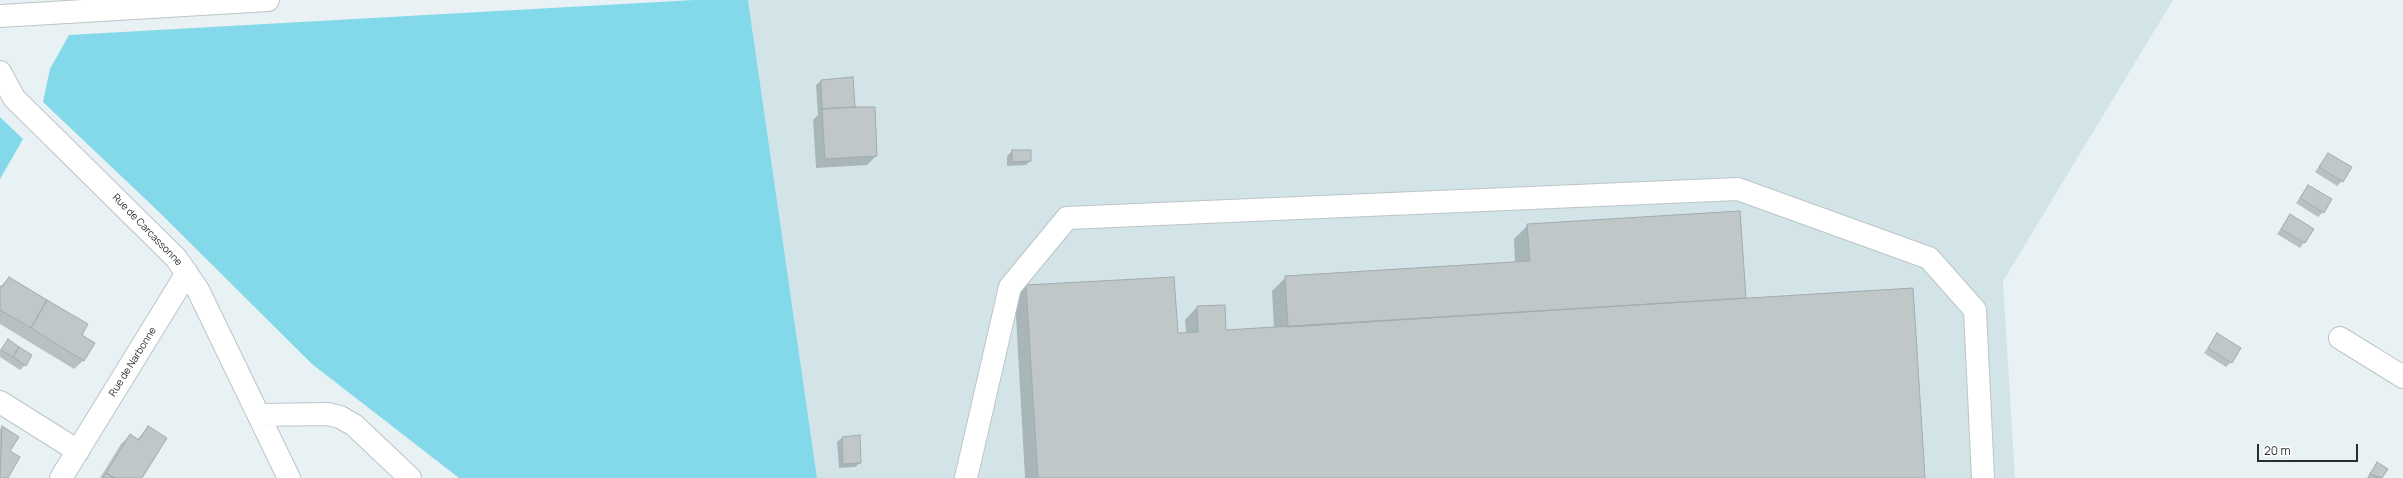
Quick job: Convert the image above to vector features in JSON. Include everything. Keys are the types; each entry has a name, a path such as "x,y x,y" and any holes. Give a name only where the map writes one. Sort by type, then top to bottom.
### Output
{"street":[{"path":"0,16 268,0"},
{"name":"Rue de Carcassonne","path":"0,72 14,98 171,252 187,273 198,290 289,478"},
{"path":"966,478 1010,287 1067,218 1738,189 1929,258 1975,310 1983,478"},
{"name":"Rue de Narbonne","path":"61,478 187,273"},
{"path":"2340,338 2403,377"},
{"path":"0,402 78,451"},
{"path":"259,415 328,414 340,417 354,425 410,478"}],"shaded area":[{"path":"694,0 748,0 817,478 459,478 312,364 158,211 43,102 50,69 69,35"},
{"path":"748,0 2173,0 2003,281 2015,478 817,478"},
{"path":"0,117 23,139 0,179"}],"building":[{"path":"853,77 855,107 822,109 821,80"},
{"path":"875,107 877,156 825,159 822,109"},
{"path":"1012,150 1031,150 1031,161 1012,162"},
{"path":"2328,153 2352,167 2343,182 2319,167"},
{"path":"2308,185 2332,199 2324,213 2300,198"},
{"path":"1740,211 1746,298 1288,327 1285,276 1530,261 1527,224"},
{"path":"2290,214 2314,229 2305,243 2281,229"},
{"path":"9,277 47,300 31,328 0,310 0,286 2,287"},
{"path":"1174,277 1178,333 1198,332 1197,306 1225,305 1226,330 1913,288 1925,478 1038,478 1026,285"},
{"path":"47,300 88,324 82,335 95,343 84,361 31,328"},
{"path":"2217,333 2241,348 2232,363 2208,348"},
{"path":"8,339 19,347 13,357 1,350"},
{"path":"19,347 32,355 26,366 13,357"},
{"path":"2,426 19,437 10,451 20,457 8,478 0,478"},
{"path":"148,426 167,438 142,478 114,478 106,473 130,434 139,440"},
{"path":"860,435 861,463 843,464 842,437"},
{"path":"2377,462 2388,469 2382,478 2370,474"},
{"path":"106,473 114,478 103,478"},
{"path":"2370,474 2378,478 2368,478"}]}
